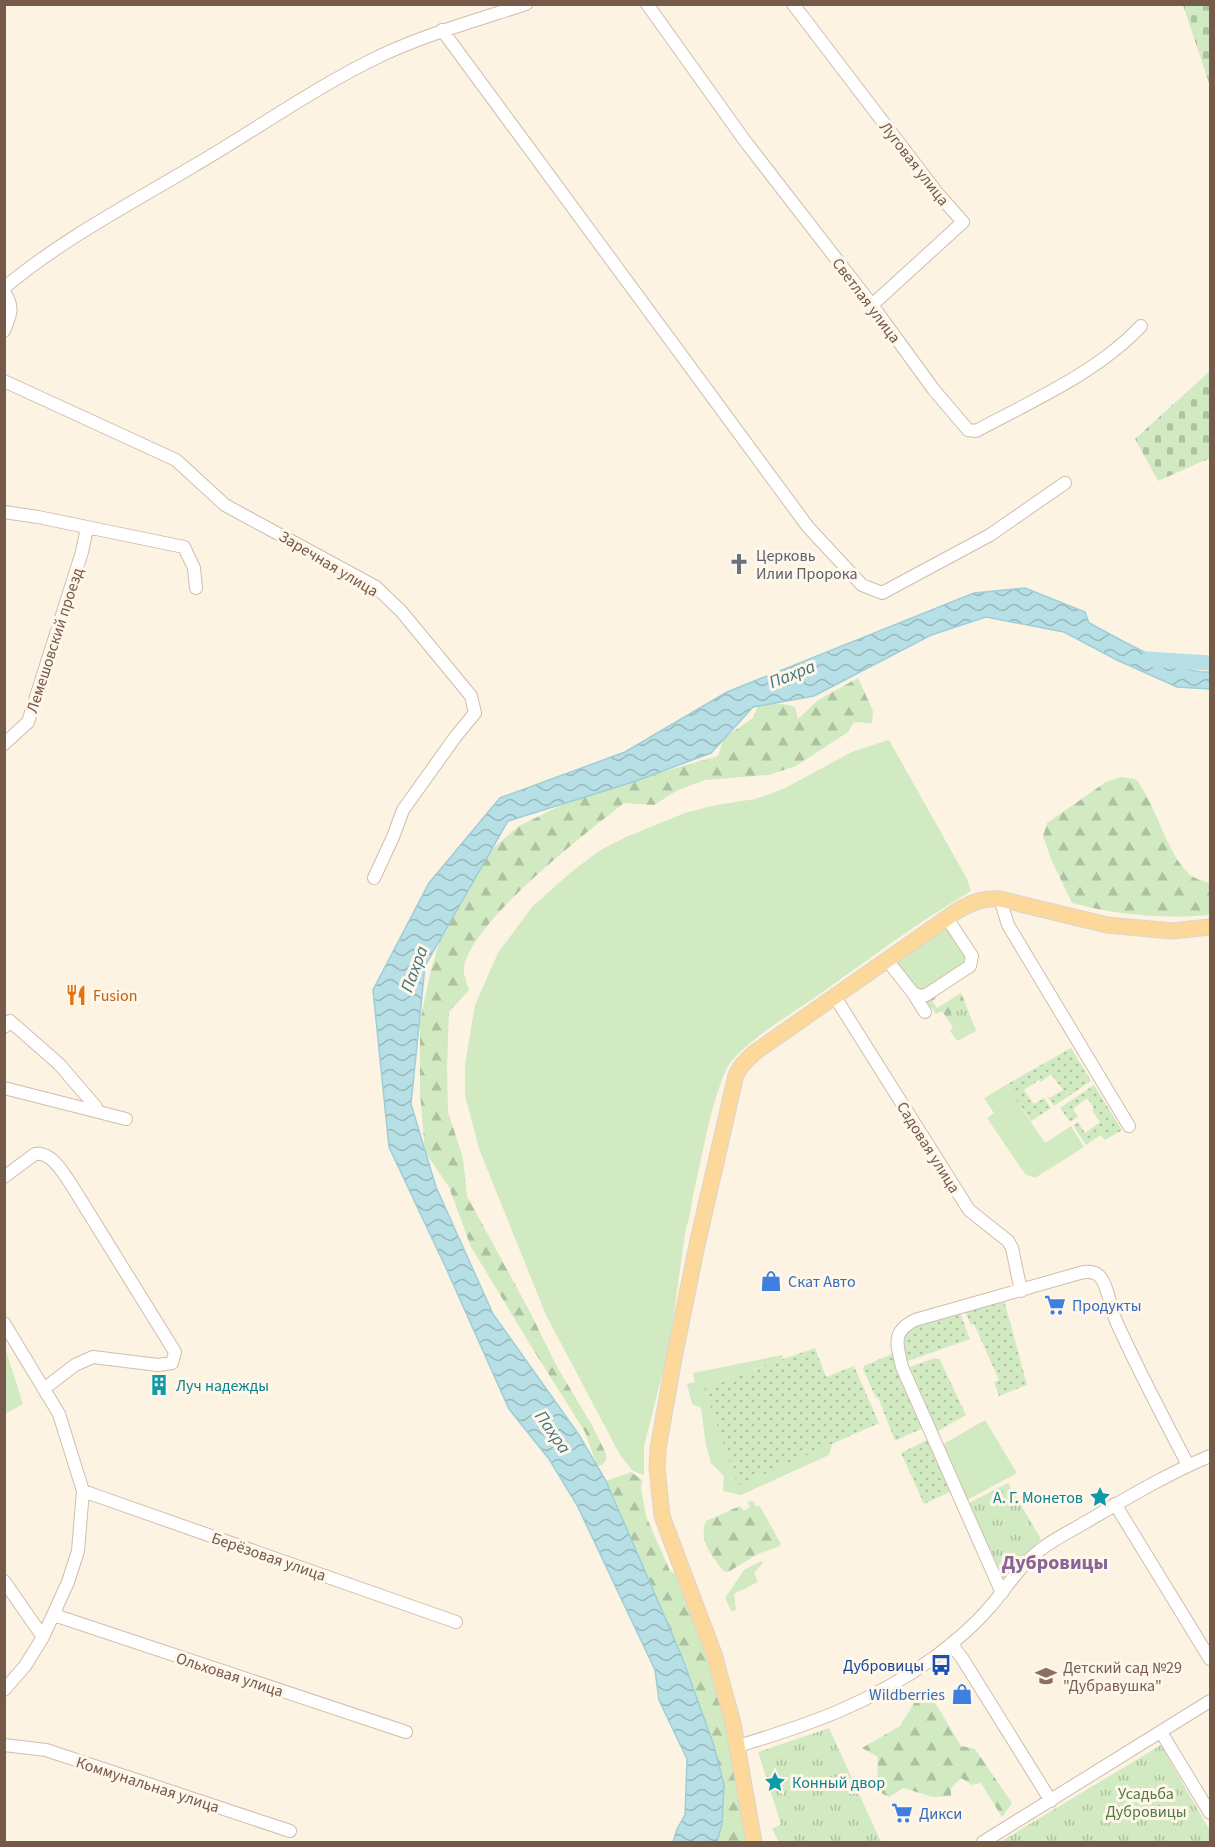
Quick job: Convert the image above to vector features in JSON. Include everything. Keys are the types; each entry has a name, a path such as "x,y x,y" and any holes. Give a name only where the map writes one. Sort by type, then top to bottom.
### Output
{"main road":[{"path":"754,1842 738,1746 714,1654 662,1516 657,1483 658,1449 697,1245 736,1075 741,1065 754,1053 947,918 986,898 1000,899 1107,925 1172,931 1210,927"}],"street":[{"path":"4,331 11,310 4,290 31,266 81,233 321,89 379,57 442,30 526,4"},
{"name":"Светлая улица","path":"647,4 745,141 872,305 934,390 968,430 976,431 1060,387 1125,343 1141,326"},
{"name":"Луговая улица","path":"793,4 938,194 963,222 872,305"},
{"path":"442,30 808,527 862,585 882,593 990,535 1065,483"},
{"name":"Заречная улица","path":"4,381 176,460 225,505 376,588 401,611 471,696 475,713 403,810 374,878"},
{"path":"4,512 184,547 194,568 196,588"},
{"name":"Лемешовский проезд","path":"4,744 28,722 82,552 87,528"},
{"path":"1000,899 1008,925 1129,1126"},
{"path":"913,993 920,996 926,995 970,966 972,956 947,918"},
{"path":"887,960 925,1012"},
{"name":"Садовая улица","path":"835,997 969,1210 1008,1241 1012,1248 1021,1291"},
{"path":"4,1027 10,1021 59,1064 96,1107 95,1111"},
{"path":"4,1088 126,1119"},
{"path":"4,1177 35,1154 48,1156 57,1165 175,1352 172,1362 158,1365 93,1357 75,1365 45,1388"},
{"path":"1002,1593 902,1366 897,1338 898,1332 904,1326 915,1320 1080,1273 1091,1271 1100,1275 1111,1310 1144,1382 1188,1465"},
{"path":"4,1323 45,1388 62,1422 83,1491 78,1551 54,1615 25,1666 4,1690"},
{"path":"738,1746 796,1729 856,1705 906,1677 951,1644 988,1610 1022,1567 1040,1549 1115,1504 1188,1465 1210,1456"},
{"name":"Берёзовая улица","path":"83,1491 456,1622"},
{"path":"1115,1504 1210,1659"},
{"path":"4,1581 43,1637"},
{"name":"Ольховая улица","path":"54,1615 406,1732"},
{"path":"951,1644 1051,1801"},
{"path":"983,1842 1210,1701"},
{"path":"1161,1732 1210,1813"},
{"name":"Коммунальная улица","path":"4,1745 46,1750 290,1831"}],"green space":[{"path":"1183,5 1210,5 1210,86"},
{"path":"1210,371 1210,458 1158,481 1135,439"},
{"path":"858,678 873,711 872,723 854,722 848,732 796,766 768,775 705,780 678,790 654,805 624,803 558,856 507,903 486,927 471,949 464,968 469,990 449,1012 448,1112 463,1158 467,1196 556,1365 593,1427 606,1454 606,1460 602,1465 597,1466 585,1432 471,1247 449,1187 425,1152 420,1093 420,1021 440,940 492,849 519,826 566,803 718,756 724,738 753,718 758,706 790,705 795,707 798,719 818,700"},
{"path":"889,740 967,879 971,891 913,928 769,1028 743,1049 727,1068 712,1112 686,1227 669,1348 644,1446 644,1475 633,1471 620,1455 546,1315 479,1149 465,1095 465,1064 475,1005 498,953 532,907 599,851 626,837 685,813 755,799 783,789 854,751"},
{"path":"1121,777 1136,779 1181,865 1191,876 1210,883 1209,915 1140,915 1072,903 1043,836 1047,823 1106,782"},
{"path":"947,927 972,961 920,996 897,967 897,962 941,928"},
{"path":"961,993 966,1005 951,1013 961,1039 957,1041 950,1031 953,1027 942,1011 936,1014 932,1008 928,1011 923,1004 935,996 936,998 932,1001 937,1008"},
{"path":"966,1005 976,1031 961,1039 951,1013"},
{"path":"1071,1048 1091,1081 1054,1106 1047,1096 1050,1098 1063,1090 1051,1074 1024,1090 1034,1104 1044,1098 1051,1108 1031,1121 1006,1085"},
{"path":"1006,1085 1045,1143 1071,1126 1084,1147 1035,1178 1025,1174 987,1118 994,1113 984,1098"},
{"path":"1094,1085 1122,1130 1105,1140 1101,1135 1086,1145 1073,1125 1078,1122 1085,1133 1100,1122 1088,1099 1073,1109 1078,1117 1070,1122 1060,1108"},
{"path":"1004,1300 1027,1385 999,1396 994,1382 999,1380 974,1324 971,1325 965,1312"},
{"path":"960,1313 970,1339 905,1362 901,1334 905,1329"},
{"path":"5,1348 23,1404 4,1414"},
{"path":"815,1348 826,1377 854,1366 879,1423 738,1486 704,1387"},
{"path":"892,1354 895,1355 925,1427 895,1441 878,1397 876,1398 863,1369 864,1366"},
{"path":"782,1355 783,1359 704,1387 739,1485 832,1444 829,1455 741,1495 723,1491 724,1476 711,1463 701,1408 692,1404 687,1384 695,1382 693,1373"},
{"path":"935,1358 940,1360 966,1415 934,1433 907,1372 909,1367"},
{"path":"985,1420 1017,1473 967,1500 942,1445"},
{"path":"929,1439 952,1491 924,1504 901,1453"},
{"path":"631,1472 642,1480 641,1489 646,1516 670,1571 686,1580 714,1654 754,1842 717,1842 722,1824 714,1746 682,1657 606,1481"},
{"path":"1008,1483 1041,1539 1004,1580 969,1503"},
{"path":"753,1501 756,1507 759,1505 781,1544 758,1554 728,1572 723,1571 705,1541 706,1521 740,1506 744,1511 750,1507 747,1502"},
{"path":"761,1561 763,1563 754,1573 758,1582 734,1594 736,1609 732,1612 725,1598 744,1570"},
{"path":"928,1691 961,1746 975,1749 1012,1803 1002,1817 981,1783 972,1785 961,1778 951,1788 951,1796 933,1797 903,1788 889,1797 877,1791 878,1757 862,1748 900,1726 918,1697"},
{"path":"829,1728 881,1842 779,1842 772,1829 781,1824 758,1752"},
{"name":"Усадьба Дубровицы","path":"1161,1745 1210,1831 1210,1842 1000,1842"}],"water":[{"path":"1025,588 1085,612 1089,623 1165,662 1197,671 1210,672 1210,689 1177,687 1117,660 1064,632 986,617 931,635 814,696 753,707 711,753 636,781 508,821 425,966 411,1104 436,1187 493,1314 579,1435 606,1481 682,1657 714,1746 724,1785 722,1824 717,1842 673,1842 685,1815 687,1759 659,1700 655,1670 577,1505 549,1459 509,1409 389,1147 373,990 429,883 500,798 625,752 727,692 974,593"}],"waterway":[{"name":"Пахра","path":"1148,659 1210,663"}],"place":[{"name":"Церковь Илии Пророка","path":"739,564"},
{"name":"Fusion","path":"76,995"},
{"name":"Скат Авто","path":"771,1281"},
{"name":"Продукты","path":"1055,1305"},
{"name":"Луч надежды","path":"159,1385"},
{"name":"А. Г. Монетов","path":"1100,1497"},
{"name":"Дубровицы","path":"941,1665"},
{"name":"Детский сад №29 \"Дубравушка\"","path":"1046,1676"},
{"name":"Wildberries","path":"962,1694"},
{"name":"Конный двор","path":"775,1782"},
{"name":"Дикси","path":"902,1813"}],"district":[{"name":"Дубровицы","path":"1055,1562"}]}
